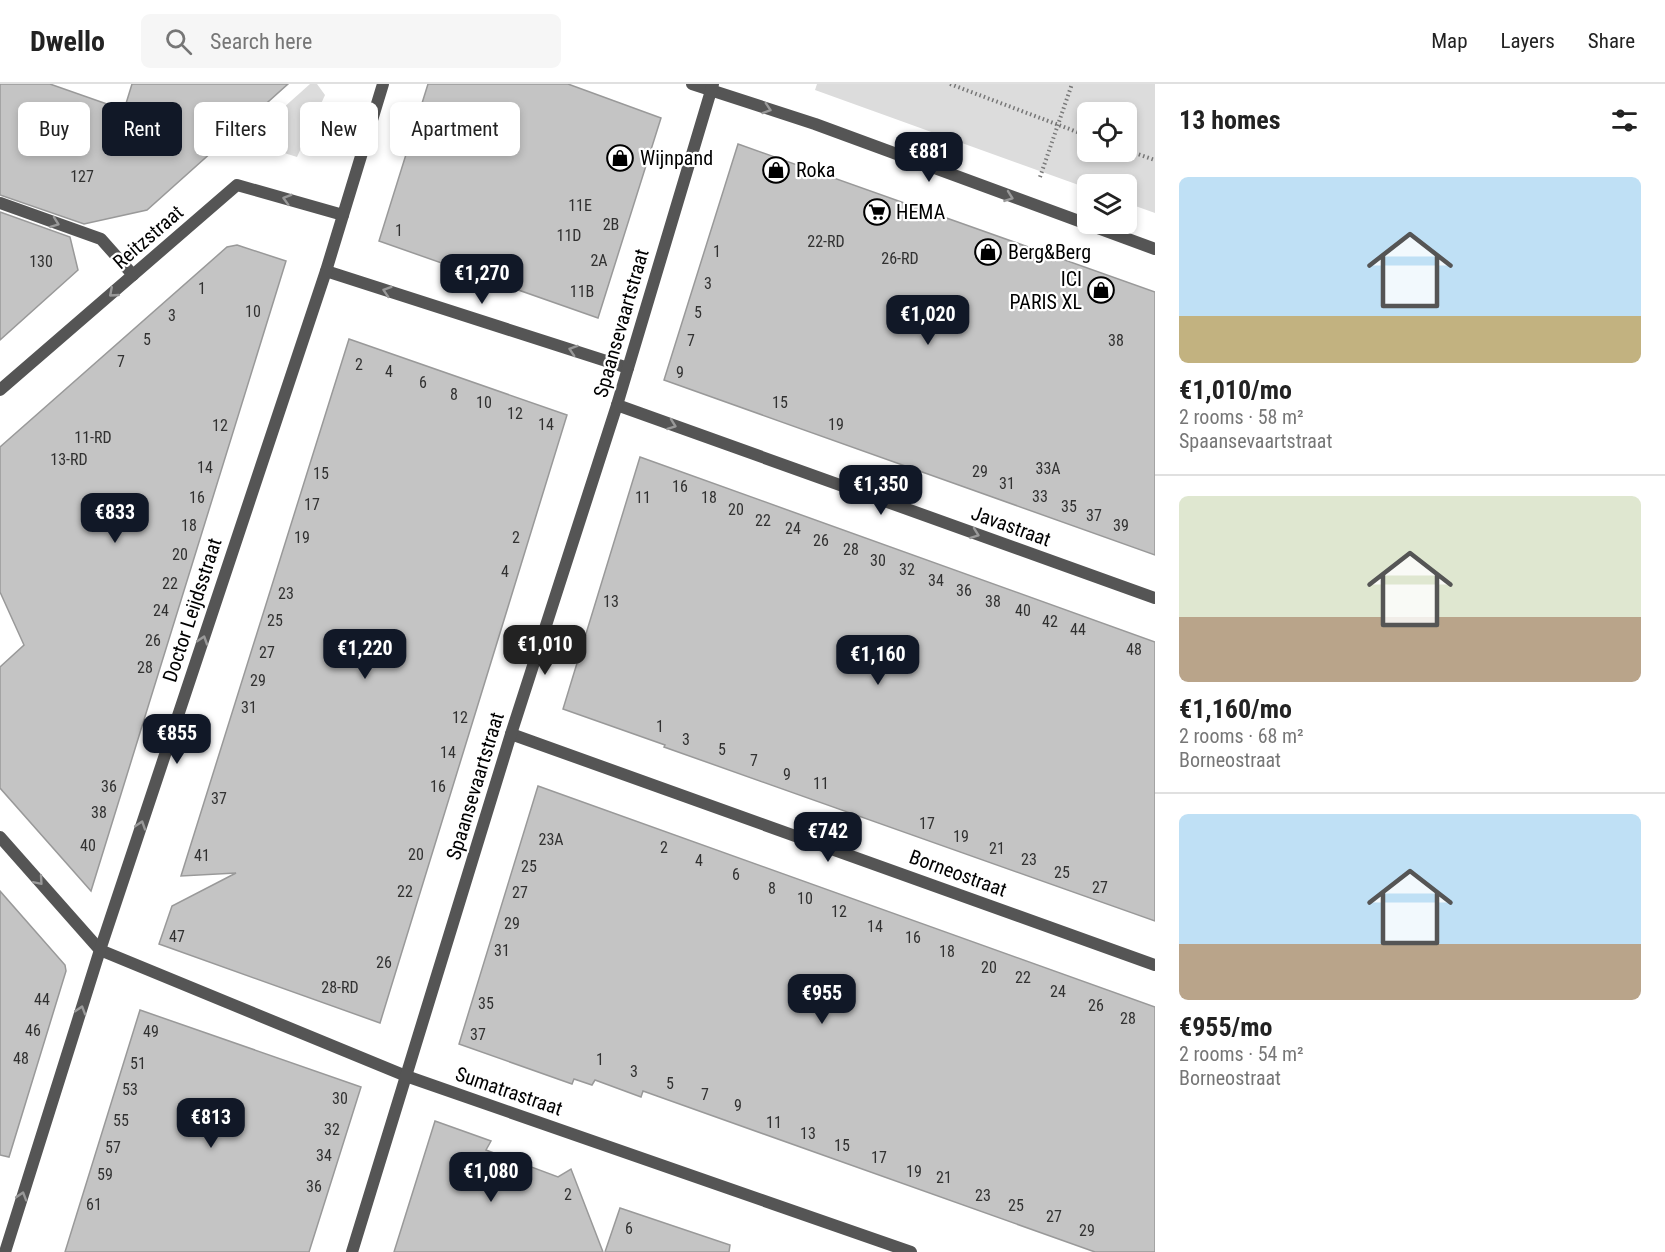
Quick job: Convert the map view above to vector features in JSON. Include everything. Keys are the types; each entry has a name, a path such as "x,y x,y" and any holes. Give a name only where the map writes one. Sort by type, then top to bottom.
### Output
{"street":[{"name":"Doctor Leijdsstraat","path":"5,1252 100,950 326,271 383,84"},
{"path":"692,84 712,88 815,124 1155,249"},
{"name":"Spaansevaartstraat","path":"352,1252 511,734 617,405 712,88"},
{"name":"Reitzstraat","path":"0,390 237,185 343,215"},
{"path":"0,203 101,239 133,275"},
{"path":"326,271 628,368"},
{"name":"Javastraat","path":"617,405 1155,598"},
{"name":"Borneostraat","path":"511,734 1155,965"},
{"path":"0,837 100,950"},
{"name":"Sumatrastraat","path":"100,950 406,1076 911,1252"}],"path":[{"path":"950,84 1077,132"},
{"path":"1030,204 1072,84"},
{"path":"1137,154 1155,160"}],"shaded area":[{"path":"310,84 317,84 325,95 322,102 300,102 300,150 297,157 288,154 288,104"},
{"path":"817,84 1155,84 1155,213 1137,207 1137,174 1077,174 1077,184 815,90"}],"building":[{"path":"0,84 50,84 102,102 102,156 182,156 182,102 126,102 132,84 288,84 268,102 194,102 194,156 207,156 147,210 84,224 0,195"},
{"path":"428,84 568,84 661,118 598,318 379,241 406,156 520,156 520,102 422,102"},
{"path":"738,144 1155,292 1155,555 664,380"},
{"path":"0,212 70,237 78,270 0,340"},
{"path":"237,245 286,261 91,891 0,788 0,667 24,645 0,592 0,447 227,247"},
{"path":"349,339 567,415 380,1023 159,944 172,906 236,873 181,876"},
{"path":"640,457 1155,642 1155,921 563,709"},
{"path":"538,786 1155,1007 1155,1252 1095,1252 643,1091 641,1097 595,1080 592,1085 574,1079 572,1084 459,1044"},
{"path":"0,891 65,965 66,971 9,1157 0,1155"},
{"path":"140,1010 361,1087 309,1252 65,1252"},
{"path":"435,1121 491,1141 486,1150 558,1177 571,1169 603,1252 394,1252"},
{"path":"620,1208 730,1245 729,1252 605,1252"}],"place":[{"name":"Wijnpand","path":"620,158"},
{"name":"Roka","path":"776,170"},
{"name":"HEMA","path":"877,212"},
{"name":"Berg&Berg","path":"988,252"},
{"name":"ICI PARIS XL","path":"1101,290"}]}
